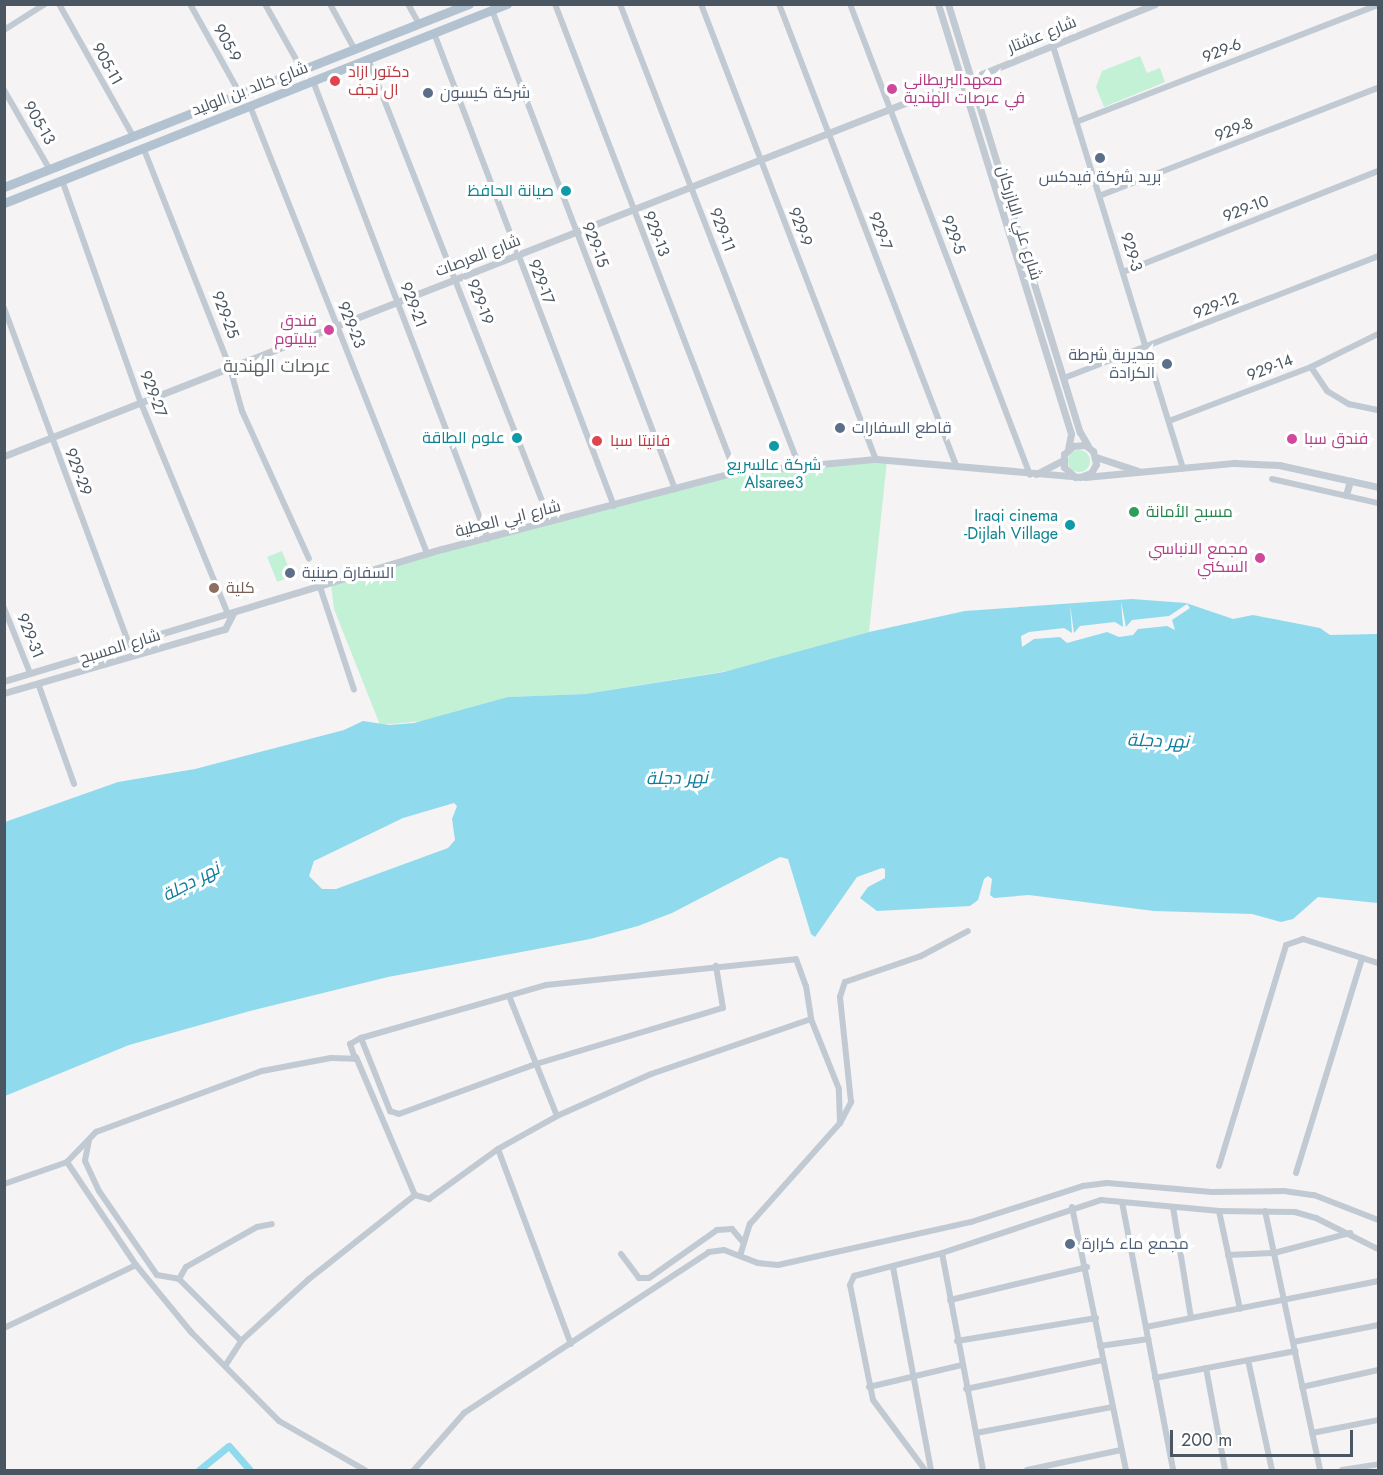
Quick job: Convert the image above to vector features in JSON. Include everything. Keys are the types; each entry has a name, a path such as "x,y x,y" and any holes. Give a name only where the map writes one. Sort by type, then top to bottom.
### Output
{"main road":[{"name":"شارع خالد بن الوليد","path":"6,185 50,170 469,4"},
{"name":"شارع خالد بن الوليد","path":"4,203 507,4"}],"street":[{"path":"4,30 45,4"},
{"name":"905-11","path":"59,4 133,136"},
{"name":"905-9","path":"190,4 240,94"},
{"path":"265,4 302,70"},
{"path":"330,4 355,50"},
{"path":"408,4 419,24"},
{"name":"929-13","path":"555,4 735,472"},
{"name":"929-11","path":"620,4 799,466"},
{"name":"929-9","path":"700,4 876,459"},
{"name":"929-7","path":"779,4 957,467"},
{"name":"929-5","path":"850,4 1030,475"},
{"name":"شارع علي البازركان","path":"938,4 1071,434 1067,449"},
{"name":"شارع علي البازركان","path":"948,4 1064,378 1088,447"},
{"name":"شارع عشتار","path":"972,78 1155,4"},
{"name":"929-6","path":"1076,122 1378,5"},
{"name":"929-15","path":"492,10 575,233 675,489"},
{"name":"929-17","path":"434,33 516,256 614,506"},
{"name":"929-3","path":"1053,45 1183,468"},
{"name":"929-19","path":"368,59 457,279 550,522"},
{"name":"929-21","path":"313,81 488,539"},
{"name":"شارع العرصات","path":"4,456 961,81"},
{"name":"929-8","path":"1099,196 1378,88"},
{"name":"905-13","path":"4,90 50,170"},
{"name":"929-23","path":"250,106 427,554"},
{"name":"929-25","path":"143,147 231,368 242,411 309,559"},
{"name":"929-10","path":"1123,272 1378,171"},
{"name":"929-27","path":"62,180 141,403 231,613"},
{"name":"929-12","path":"1064,378 1378,256"},
{"name":"929-29","path":"4,308 129,644"},
{"name":"929-14","path":"1169,422 1311,367 1378,334"},
{"path":"1311,367 1327,391 1349,404 1378,410"},
{"path":"1076,445 1088,447 1096,458 1093,470 1079,477 1066,471 1063,460 1067,449 1076,445"},
{"name":"شارع ابي العطية","path":"1096,458 1146,473"},
{"name":"شارع ابي العطية","path":"4,681 427,554 735,472 876,459 1030,475 1079,477 1146,473 1234,463 1279,465 1378,487"},
{"path":"1030,475 1063,460"},
{"path":"1272,479 1378,503"},
{"path":"1346,495 1350,481"},
{"path":"320,587 354,690"},
{"name":"929-31","path":"4,608 30,673"},
{"name":"شارع المسبح","path":"4,693 39,687 225,628 231,613"},
{"path":"39,687 74,784"},
{"path":"740,1256 750,1224 783,1184 840,1123 851,1102 840,997 845,982 921,957 968,931"},
{"path":"1219,1166 1286,945 1303,939 1378,963"},
{"path":"1296,1173 1362,958"},
{"path":"415,1195 350,1044 361,1038 509,996 591,978 796,959 806,986 811,1019 839,1089 840,1123"},
{"path":"361,1038 390,1111 399,1114 536,1064 723,1008 716,966"},
{"path":"509,996 557,1116"},
{"path":"415,1195 429,1199 498,1149 557,1116 651,1074 811,1019"},
{"path":"4,1184 67,1162 96,1132 262,1071 356,1057"},
{"path":"89,1139 85,1161 99,1191 157,1275 179,1279 241,1341"},
{"path":"498,1149 572,1344"},
{"path":"67,1162 136,1265 190,1332 279,1421 365,1470"},
{"path":"414,1470 464,1413 572,1344 708,1252 724,1250 768,1265 830,1255 971,1222 1083,1186 1107,1183 1212,1192 1284,1191 1314,1195 1378,1220"},
{"path":"225,1366 241,1341 309,1279 415,1195"},
{"path":"925,1470 890,1427 869,1387 851,1280 942,1253 1072,1207 1101,1200 1219,1211 1295,1212 1350,1233 1378,1249"},
{"path":"1122,1202 1173,1470"},
{"path":"1072,1207 1087,1267 1102,1360 1126,1470"},
{"path":"1173,1207 1191,1318"},
{"path":"1219,1211 1240,1308"},
{"path":"1265,1211 1320,1470"},
{"path":"179,1279 186,1267 257,1227 272,1224"},
{"path":"621,1254 639,1278 649,1278 717,1230 732,1229 743,1242"},
{"path":"1228,1255 1274,1254 1350,1233"},
{"path":"942,1253 983,1470"},
{"path":"4,1328 136,1265"},
{"path":"893,1267 932,1470"},
{"path":"950,1299 1087,1267"},
{"path":"1146,1327 1378,1281"},
{"path":"957,1341 1096,1318"},
{"path":"1293,1342 1378,1325"},
{"path":"1100,1346 1148,1339"},
{"path":"1155,1378 1295,1351"},
{"path":"966,1389 1102,1360"},
{"path":"1248,1360 1272,1470"},
{"path":"869,1387 962,1365"},
{"path":"1206,1368 1225,1470"},
{"path":"1302,1387 1378,1370"},
{"path":"976,1433 1112,1407"},
{"path":"1312,1433 1378,1420"},
{"path":"1027,1470 1121,1450"},
{"path":"1342,1470 1378,1464"}],"green space":[{"path":"1140,56 1147,73 1160,68 1165,82 1104,107 1096,87 1102,71"},
{"path":"1079,450 1087,453 1090,461 1087,469 1079,472 1071,469 1068,461 1071,453"},
{"path":"887,460 869,632 746,668 585,694 508,697 433,720 380,725 334,609 331,584 442,549 675,489 788,466"},
{"path":"282,551 292,576 277,582 267,557"}],"water":[{"name":"نهر دجلة","path":"1132,599 1186,603 1233,619 1253,615 1320,628 1330,635 1378,634 1378,903 1318,897 1293,919 1281,922 1252,914 1154,911 1029,895 994,898 990,895 992,879 988,876 984,879 978,900 970,906 877,911 860,898 868,887 885,878 885,869 882,868 857,877 815,937 811,934 788,859 780,857 672,913 638,926 590,939 388,977 250,1011 129,1045 5,1096 5,822 118,782 195,769 344,730 363,721 389,725 414,723 508,697 585,694 724,672 869,632 965,611","holes":["454,803 457,806 452,819 455,840 448,848 336,889 322,889 309,876 314,861 403,818"]}],"pier":[{"path":"1121,601 1126,627 1132,620 1169,616 1187,604 1190,608 1172,620 1175,630 1167,626 1138,629 1133,635 1119,637 1107,632 1067,643 1060,637 1034,639 1022,647 1021,636 1029,632 1064,628 1072,633 1070,604 1074,633 1080,626 1115,622 1123,627"}],"waterway":[{"path":"199,1470 229,1446 250,1470"}],"place":[{"name":"دكتور ازاد ال نجف","path":"335,81"},
{"name":"معهدالبريطاني في عرصات الهندية","path":"892,89"},
{"name":"شركة كيسون","path":"428,93"},
{"name":"بريد شركة فيدكس","path":"1100,158"},
{"name":"صيانة الحافظ","path":"566,191"},
{"name":"فندق بيليتوم","path":"329,330"},
{"name":"مديرية شرطة الكرادة","path":"1167,364"},
{"name":"قاطع السفارات","path":"840,428"},
{"name":"علوم الطاقة","path":"517,438"},
{"name":"فندق سبا","path":"1292,439"},
{"name":"فانيتا سبا","path":"597,441"},
{"name":"شركة عالسريع Alsaree3","path":"774,446"},
{"name":"مسبح الأمانة","path":"1134,512"},
{"name":"Iraqi cinema -Dijlah Village","path":"1070,525"},
{"name":"مجمع الانباسي السكني","path":"1260,558"},
{"name":"السفارة صينية","path":"290,573"},
{"name":"كلية","path":"214,588"},
{"name":"مجمع ماء كرارة","path":"1070,1244"}],"district":[{"name":"عرصات الهندية","path":"277,366"}]}
